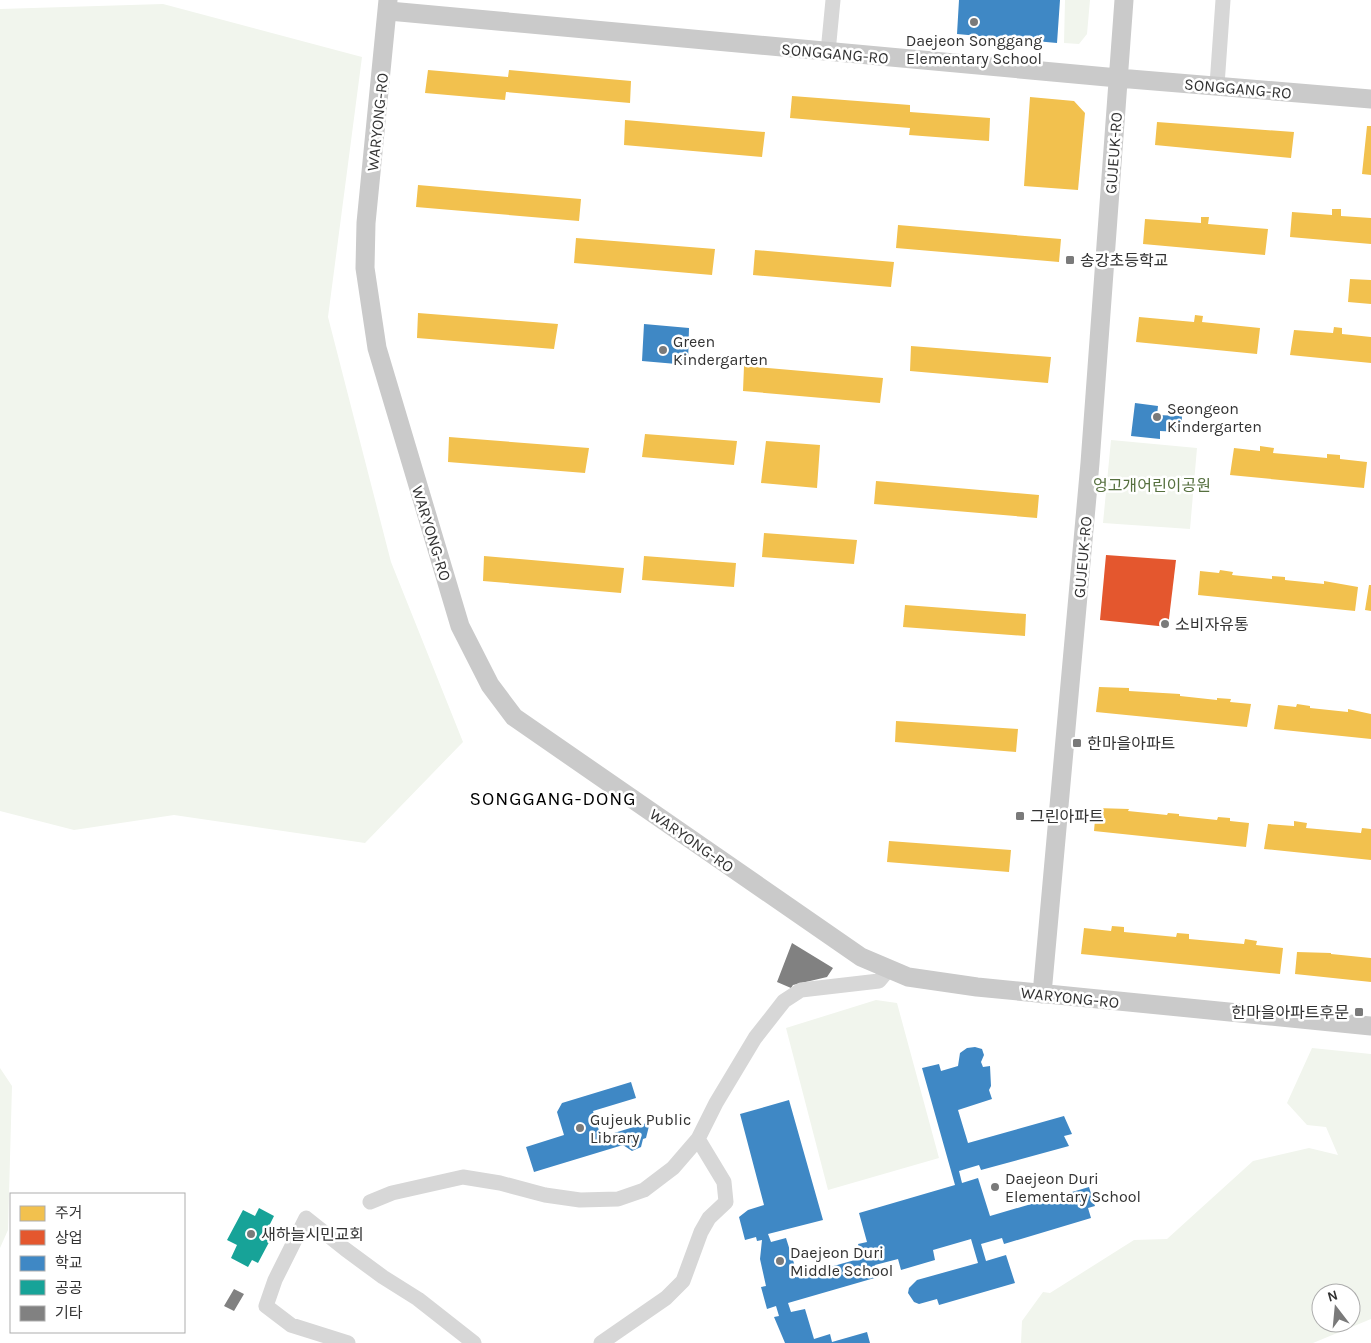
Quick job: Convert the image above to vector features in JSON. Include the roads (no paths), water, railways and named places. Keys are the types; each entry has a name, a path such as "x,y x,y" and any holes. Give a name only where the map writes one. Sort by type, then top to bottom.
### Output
{"main road":[{"name":"GUJEUK-RO","path":"1042,994 1090,462 1124,0"},
{"name":"SONGGANG-RO","path":"388,6 828,52 1371,99"},
{"name":"WARYONG-RO","path":"388,6 366,223 365,268 377,348 460,626 490,685 514,717 861,957 888,970 908,977 1042,994 1371,1026"}],"street":[{"path":"828,52 833,0"},
{"path":"1217,85 1223,0"},
{"path":"370,1202 392,1193 463,1177 500,1183 551,1196 580,1200 618,1199 644,1190 673,1168 698,1139 716,1103 756,1038 784,1001 801,990 879,981 888,970"},
{"path":"601,1343 666,1298 683,1281 708,1218 726,1202 724,1182 698,1139"},
{"path":"348,1343 291,1325 266,1306 275,1280 306,1218 383,1277 418,1299 474,1343"}],"place":[{"name":"Daejeon Songgang Elementary School","path":"974,22"},
{"name":"송강초등학교","path":"1070,260"},
{"name":"Green Kindergarten","path":"663,350"},
{"name":"Seongeon Kindergarten","path":"1157,417"},
{"name":"소비자유통","path":"1165,624"},
{"name":"한마을아파트","path":"1077,743"},
{"name":"그린아파트","path":"1020,816"},
{"name":"한마을아파트후문","path":"1359,1012"},
{"name":"Gujeuk Public Library","path":"580,1128"},
{"name":"Daejeon Duri Elementary School","path":"995,1187"},
{"name":"새하늘시민교회","path":"251,1234"},
{"name":"Daejeon Duri Middle School","path":"780,1261"}],"district":[{"name":"SONGGANG-DONG","path":"553,798"}],"park label":[{"name":"엉고개어린이공원","path":"1152,485"}]}
